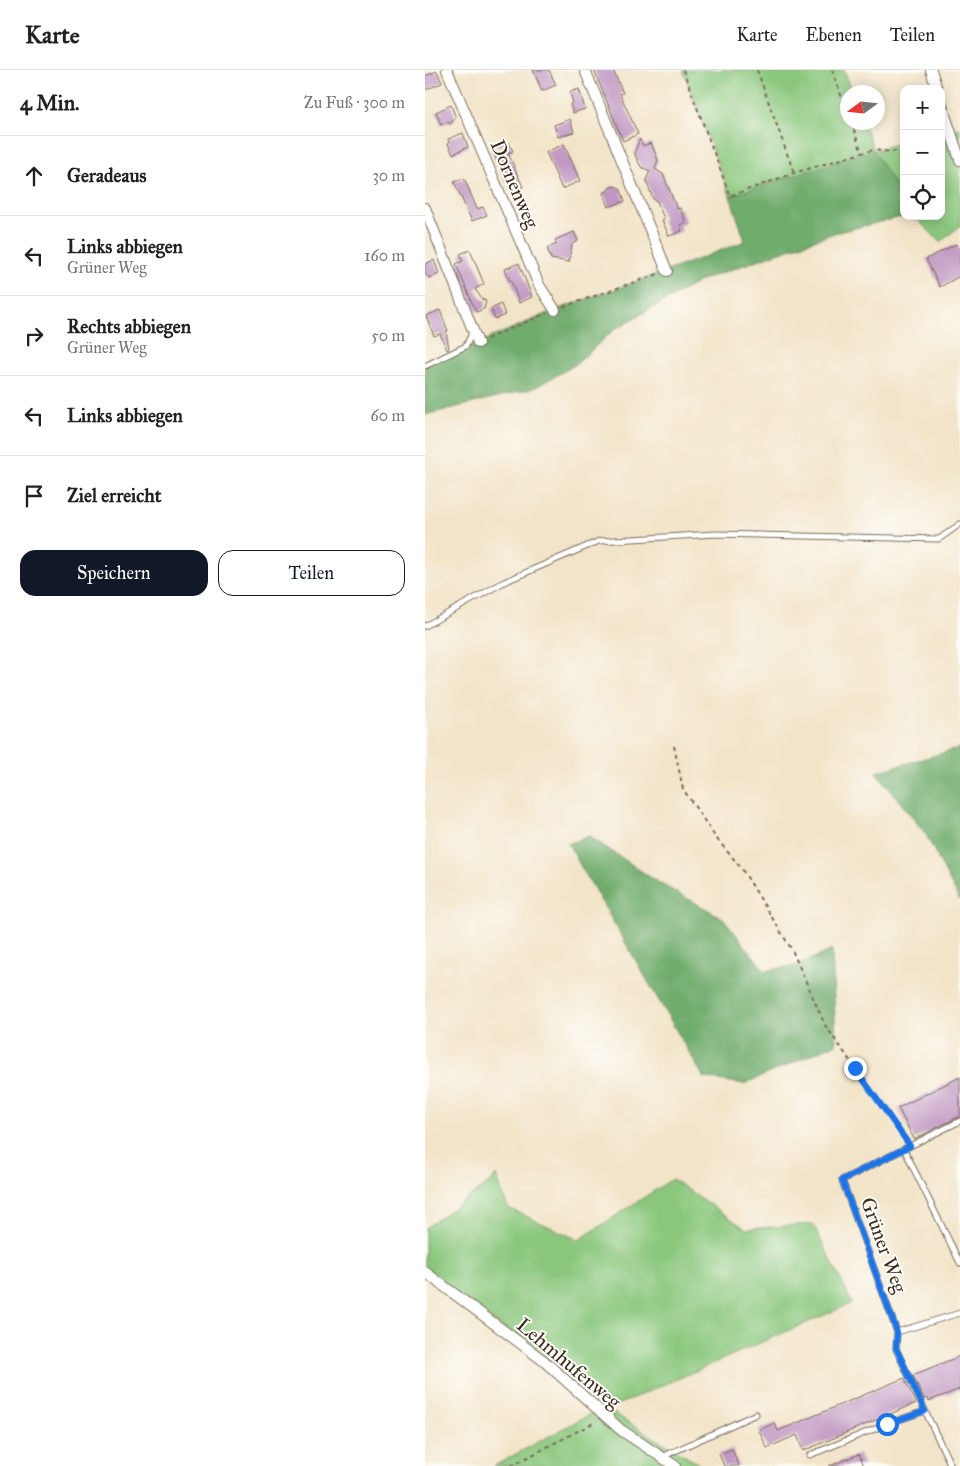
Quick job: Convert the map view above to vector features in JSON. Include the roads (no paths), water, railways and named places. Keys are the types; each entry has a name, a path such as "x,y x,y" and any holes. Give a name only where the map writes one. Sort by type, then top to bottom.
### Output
{"street":[{"name":"Dornenweg","path":"447,70 539,285 555,310"},
{"path":"585,70 667,271"},
{"path":"931,70 936,85"},
{"path":"945,114 960,160"},
{"path":"425,208 478,343"},
{"name":"Lehmhufenweg","path":"425,1272 544,1361 621,1430 675,1466"}],"lane":[{"path":"425,366 467,346 473,331"},
{"path":"425,626 504,582 599,540 715,534 939,539 960,524"},
{"name":"Grüner Weg","path":"951,1466 896,1348 897,1332 842,1180 960,1121"},
{"path":"904,1149 960,1263"},
{"path":"897,1332 960,1313"},
{"path":"810,1455 925,1411"},
{"path":"661,1457 756,1414"}]}
